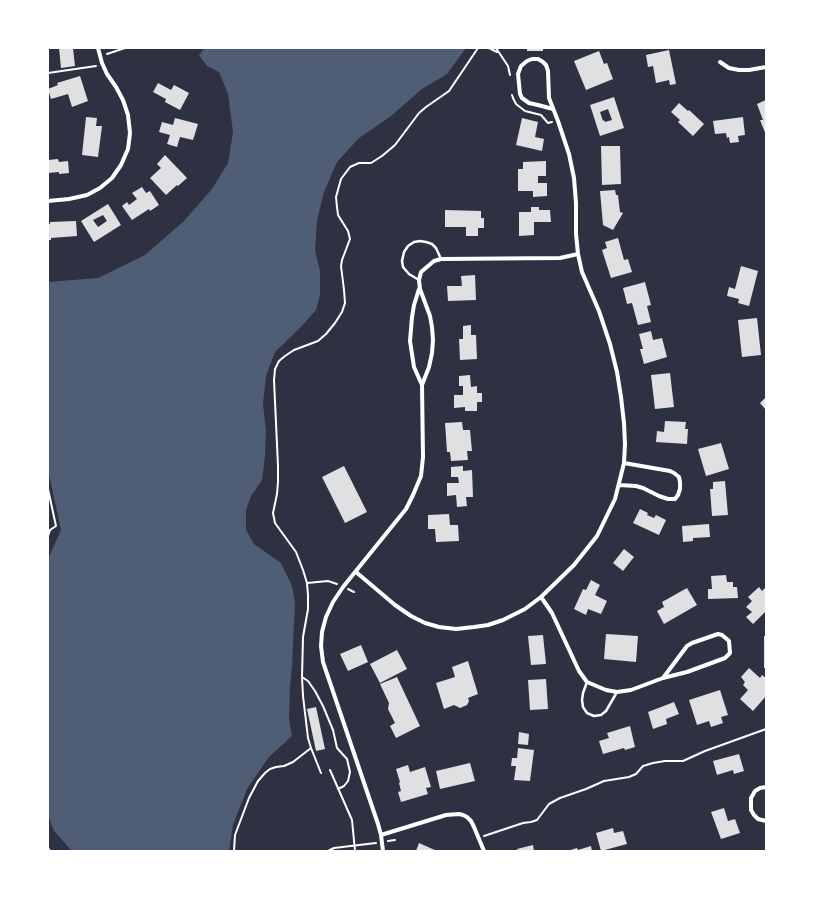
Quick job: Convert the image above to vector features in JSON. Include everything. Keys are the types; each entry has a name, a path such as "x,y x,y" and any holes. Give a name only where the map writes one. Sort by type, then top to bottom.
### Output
{"street":[{"path":"48,201 69,199 87,195 100,188 112,178 121,165 128,149 130,133 128,115 123,100 102,63 98,48"},
{"path":"356,572 395,605 411,616 425,623 439,627 456,629 474,628 488,625 503,620 525,609 541,597 574,565 592,542 615,499 624,463 625,444 624,423 617,372 610,344 599,312 582,272 576,234 574,178 569,154 558,121 549,98 548,71 546,65 538,59 527,61 521,66 518,74 520,94 522,98 529,103 553,109"},
{"path":"720,62 729,68 739,70 766,67"},
{"path":"383,851 381,835 323,662 321,646 322,632 326,617 333,602 343,587 406,509 417,485 421,471 423,457 422,386 431,360 433,340 430,316 420,289 419,280 421,272 434,261 441,259 560,258 578,254"},
{"path":"420,289 414,305 410,341 414,367 422,386"},
{"path":"619,485 636,486 668,499 674,499 678,496 680,489 678,477 670,471 624,463"},
{"path":"541,597 552,613 579,671 587,682 606,690 617,692 631,690 725,658 730,653 730,641 718,634 692,643 687,646 663,678"},
{"path":"766,787 755,791 751,798 751,810 754,815 758,819 766,821"},
{"path":"381,835 446,815 463,814 474,827 484,851"}],"lane":[{"path":"419,280 409,274 403,267 402,261 404,252 408,246 420,240 432,244 436,248 441,259"},
{"path":"587,682 583,692 583,707 587,713 594,716 601,715 606,711 617,692"}],"path":[{"path":"111,53 125,48"},
{"path":"320,773 310,748 303,696 303,637 308,609 308,584 296,552 275,523 273,513 277,494 278,476 274,380 275,369 279,360 294,350 318,341 335,324 342,312 345,303 341,266 350,239 348,231 338,215 336,197 341,179 350,167 371,162 382,156 395,145 419,113 448,91 478,48"},
{"path":"489,48 498,52"},
{"path":"48,73 96,66 102,63"},
{"path":"48,489 56,526 50,530 48,536"},
{"path":"308,584 328,581 334,582 354,592"},
{"path":"302,677 308,681 315,690 333,730 337,748 347,760 350,772 348,781 344,786 338,789"},
{"path":"479,837 536,820 549,804 560,798 604,781 636,774 643,766 665,761 683,761 705,751 766,729"},
{"path":"234,851 235,835 249,798 258,782 265,773 276,767 284,766 293,762 310,748"},
{"path":"330,770 352,820 355,851"},
{"path":"328,851 334,848 382,842"}],"water":[{"path":"205,48 466,48 447,74 422,89 391,116 359,138 337,162 324,192 317,220 315,250 320,271 320,295 316,310 275,352 266,376 263,404 266,431 262,480 251,496 246,510 246,530 254,544 281,563 292,586 295,603 289,719 292,736 269,757 247,789 233,825 229,851 72,851 54,831 48,815 48,559 61,530 48,470 48,282 98,278 145,255 184,221 212,189 228,163 233,132 228,94 219,72 207,66 199,55"}],"building":[{"path":"59,48 73,48 75,66 61,68"},
{"path":"527,48 543,48 543,51 527,51"},
{"path":"669,50 676,84 670,85 669,80 656,83 653,66 648,67 646,55"},
{"path":"599,51 604,64 607,63 613,79 586,90 574,61"},
{"path":"80,76 88,101 72,107 68,94 51,99 48,89 58,85 57,83"},
{"path":"158,83 171,90 174,85 189,93 180,110 165,102 166,99 153,92"},
{"path":"614,97 624,128 600,136 590,105","holes":["608,109 612,120 605,122 604,120 603,121 600,112"]},
{"path":"766,100 766,135 760,120 763,120 757,104"},
{"path":"679,103 704,124 693,136 678,122 680,120 671,112"},
{"path":"86,117 97,118 96,126 102,126 98,157 82,155"},
{"path":"743,117 745,135 738,136 739,142 730,143 729,137 727,138 726,133 715,134 713,121"},
{"path":"175,118 198,124 193,140 180,137 177,147 167,144 170,135 159,132 162,122 173,125"},
{"path":"522,118 538,122 535,137 544,139 542,151 516,145"},
{"path":"601,146 620,146 621,184 602,185"},
{"path":"165,155 187,178 166,195 150,178 161,168 157,164"},
{"path":"58,159 59,162 68,161 69,173 48,173 48,160"},
{"path":"546,161 546,176 538,176 538,183 547,183 547,196 533,197 533,191 518,191 518,169 523,169 523,162"},
{"path":"142,187 146,193 150,191 159,205 150,211 149,209 132,220 122,206 127,202 129,205 137,199 132,193"},
{"path":"615,190 616,195 618,195 620,212 623,213 613,230 603,225 600,191"},
{"path":"108,204 121,225 94,242 81,221","holes":["103,215 107,221 98,227 93,220"]},
{"path":"531,207 539,207 539,210 550,210 551,222 534,222 534,235 519,236 519,212 531,212"},
{"path":"445,210 481,211 481,218 484,218 484,228 478,228 478,236 466,236 466,227 445,227"},
{"path":"76,221 77,236 51,238 51,240 48,240 48,224 50,224 50,222"},
{"path":"618,238 624,260 628,259 632,272 611,278 602,250 607,248 605,242"},
{"path":"741,266 758,271 749,306 738,303 739,299 727,296 729,287 735,289"},
{"path":"475,275 476,300 448,301 447,286 462,286 461,276"},
{"path":"645,282 651,305 647,306 651,322 638,325 632,303 627,304 623,288"},
{"path":"757,318 761,355 742,357 738,320"},
{"path":"471,325 471,335 476,335 477,359 460,360 459,339 463,339 463,326"},
{"path":"651,331 653,340 662,338 667,357 644,364 640,349 643,349 639,334"},
{"path":"670,373 674,407 655,409 651,375"},
{"path":"470,375 471,387 477,386 477,393 482,393 482,402 477,402 477,411 465,411 465,407 454,408 454,395 463,395 463,386 459,386 459,376"},
{"path":"766,397 766,410 760,403"},
{"path":"665,421 686,422 685,429 688,429 687,444 656,442 657,431 664,432"},
{"path":"462,422 463,430 470,430 472,451 467,451 468,460 451,461 450,452 447,452 445,423"},
{"path":"721,443 729,469 706,476 698,449"},
{"path":"344,466 367,512 345,523 322,477"},
{"path":"463,466 463,471 472,470 473,497 466,497 467,506 457,507 456,495 447,496 447,483 459,483 458,477 451,477 451,467"},
{"path":"725,481 728,515 712,516 710,489 713,489 713,482"},
{"path":"640,509 648,513 647,515 654,518 656,515 666,520 659,535 633,523"},
{"path":"449,514 450,525 458,525 459,541 436,542 435,529 428,529 428,515"},
{"path":"709,524 710,537 693,538 693,541 683,542 682,526"},
{"path":"624,549 634,557 623,571 613,563"},
{"path":"726,575 727,582 733,582 733,587 737,587 738,598 708,599 708,589 712,589 711,576"},
{"path":"591,580 600,585 595,595 607,601 601,614 588,609 586,615 574,609 583,589 586,590"},
{"path":"759,587 762,591 766,587 766,611 753,624 746,617 752,612 746,607 752,601 748,597"},
{"path":"687,588 697,605 664,624 657,611 664,607 662,602"},
{"path":"606,634 638,636 636,662 604,659"},
{"path":"543,635 546,664 531,665 528,636"},
{"path":"764,636 766,636 766,668 764,668"},
{"path":"361,645 368,662 348,671 340,654"},
{"path":"397,650 407,669 380,683 370,664"},
{"path":"468,661 478,694 468,698 469,701 467,705 460,708 454,705 444,709 436,683 455,677 452,667"},
{"path":"749,668 760,678 762,675 766,678 766,696 753,711 740,699 748,690 743,685 745,682 741,677"},
{"path":"397,677 420,726 396,738 390,726 395,723 388,709 389,703 380,684"},
{"path":"546,679 548,709 530,710 528,680"},
{"path":"720,690 728,715 721,717 723,723 711,727 709,721 697,725 689,700"},
{"path":"674,702 679,714 666,719 667,724 653,729 648,712"},
{"path":"316,707 325,749 316,751 307,709"},
{"path":"630,726 635,747 625,750 624,748 603,754 599,741 609,738 607,733"},
{"path":"519,732 529,734 528,745 518,744"},
{"path":"518,748 534,750 530,781 514,780 516,766 511,766 512,758 517,758"},
{"path":"739,754 744,771 734,774 733,770 717,775 713,761"},
{"path":"470,763 475,781 440,789 436,771"},
{"path":"408,765 410,772 425,767 431,787 426,788 428,794 401,802 398,792 401,791 400,782 396,769"},
{"path":"724,808 728,821 735,819 740,833 721,839 711,812"},
{"path":"613,828 614,833 623,831 627,844 601,851 596,833"},
{"path":"419,843 437,851 416,851"},
{"path":"533,845 534,851 518,851 517,849"},
{"path":"591,846 592,851 567,851 577,848 578,850"}]}
